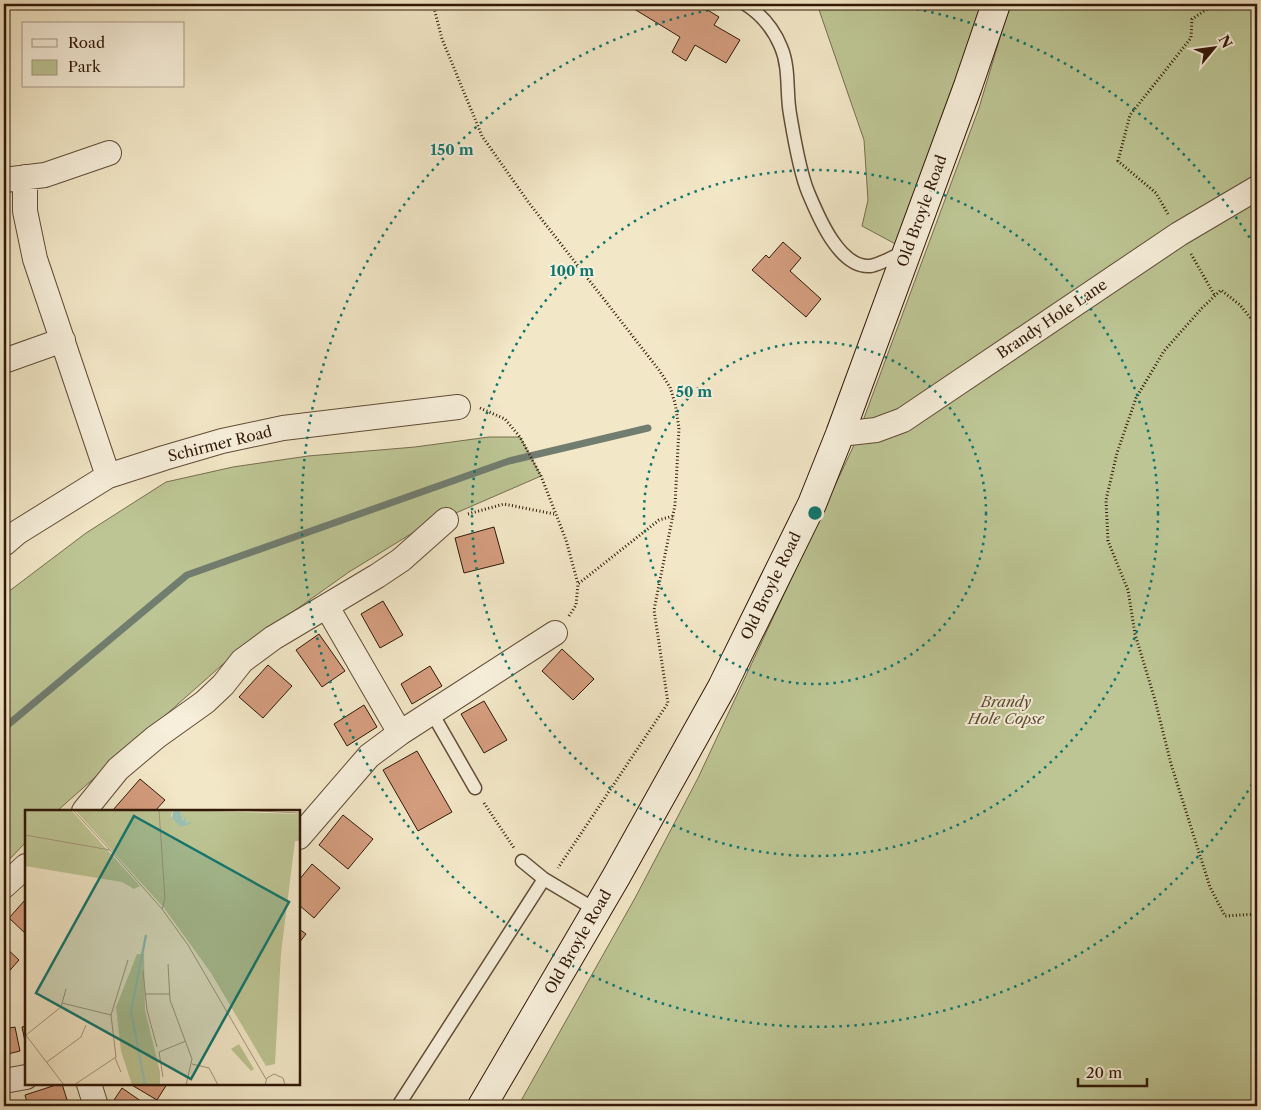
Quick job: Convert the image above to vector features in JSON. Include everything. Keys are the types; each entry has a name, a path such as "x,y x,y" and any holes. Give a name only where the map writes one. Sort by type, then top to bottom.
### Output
{"main road":[{"name":"Old Broyle Road","path":"482,1106 596,910 722,686 812,504 840,434 968,86 996,4"}],"street":[{"path":"108,476 35,259 25,211 14,178 45,175 109,153"},
{"name":"Brandy Hole Lane","path":"840,434 876,430 903,420 1179,234 1257,188"},
{"path":"4,361 62,340"},
{"name":"Schirmer Road","path":"4,544 18,532 108,476 222,441 283,428 458,407"},
{"path":"85,810 118,770 156,736 205,702 223,685 242,661 273,638 377,576 400,560 446,520"},
{"path":"327,606 400,733"},
{"path":"300,836 368,756 400,733 555,633"},
{"path":"4,886 25,867"},
{"path":"4,1080 25,1077"},
{"path":"89,1085 96,1106"}],"lane":[{"path":"746,4 770,27 782,48 787,69 790,113 808,190 838,250 853,262 871,266 907,250"},
{"path":"432,713 475,788"},
{"path":"522,861 544,879 596,910"},
{"path":"398,1106 544,879"}],"path":[{"path":"433,4 442,39 482,136 529,203 659,370 670,387 680,428 675,505 654,610 668,703 557,870 544,879"},
{"path":"1211,4 1210,7 1192,19 1192,38 1130,115 1118,161 1156,193 1215,296"},
{"path":"1257,326 1240,305 1221,290 1202,308 1164,351 1136,398 1117,453 1106,500 1108,541 1128,590 1135,634 1155,700 1171,764 1210,887 1224,916 1257,914"},
{"path":"458,407 483,408 505,419 522,442 538,469 566,540 578,584 576,605 555,633"},
{"path":"446,520 504,504 555,514"},
{"path":"578,584 659,520 673,516"},
{"path":"475,788 522,861"}],"green space":[{"path":"817,4 983,4 901,247 862,226 868,200 864,140"},
{"name":"Brandy Hole Copse","path":"1010,4 1257,4 1257,1099 1240,1106 518,1106 635,898 698,778 854,445 979,108"},
{"path":"489,437 520,437 541,476 419,529 349,572 239,650 58,810 25,810 25,843 4,865 4,595 86,533 166,482 233,467 308,456 415,447"}],"building":[{"path":"626,4 682,4 687,7 689,4 698,4 719,17 714,25 740,40 726,63 695,45 686,61 672,52 680,37"},
{"path":"783,242 801,258 790,271 821,299 806,317 752,270 766,255 769,258"},
{"path":"494,527 504,563 464,573 455,538"},
{"path":"383,601 403,635 380,648 361,614"},
{"path":"319,634 345,671 322,687 296,650"},
{"path":"562,649 594,679 573,700 542,671"},
{"path":"268,665 292,686 263,718 239,697"},
{"path":"430,666 442,686 412,704 401,684"},
{"path":"484,701 507,740 484,753 461,714"},
{"path":"364,705 377,727 347,746 334,724"},
{"path":"417,751 452,812 418,831 383,770"},
{"path":"140,779 165,800 156,810 113,810"},
{"path":"343,815 373,839 348,869 319,845"},
{"path":"312,864 340,888 314,918 300,906 300,879"},
{"path":"25,900 25,933 9,918"},
{"path":"300,930 306,934 300,942"},
{"path":"4,946 19,960 4,977"},
{"path":"25,1026 25,1041 22,1027"},
{"path":"15,1027 20,1051 4,1055 4,1029"},
{"path":"56,1085 62,1085 69,1106 28,1106 25,1095"},
{"path":"132,1085 166,1085 157,1100"},
{"path":"122,1088 148,1106 110,1106"}],"waterway":[{"path":"4,728 187,575 509,461 648,428"}]}
